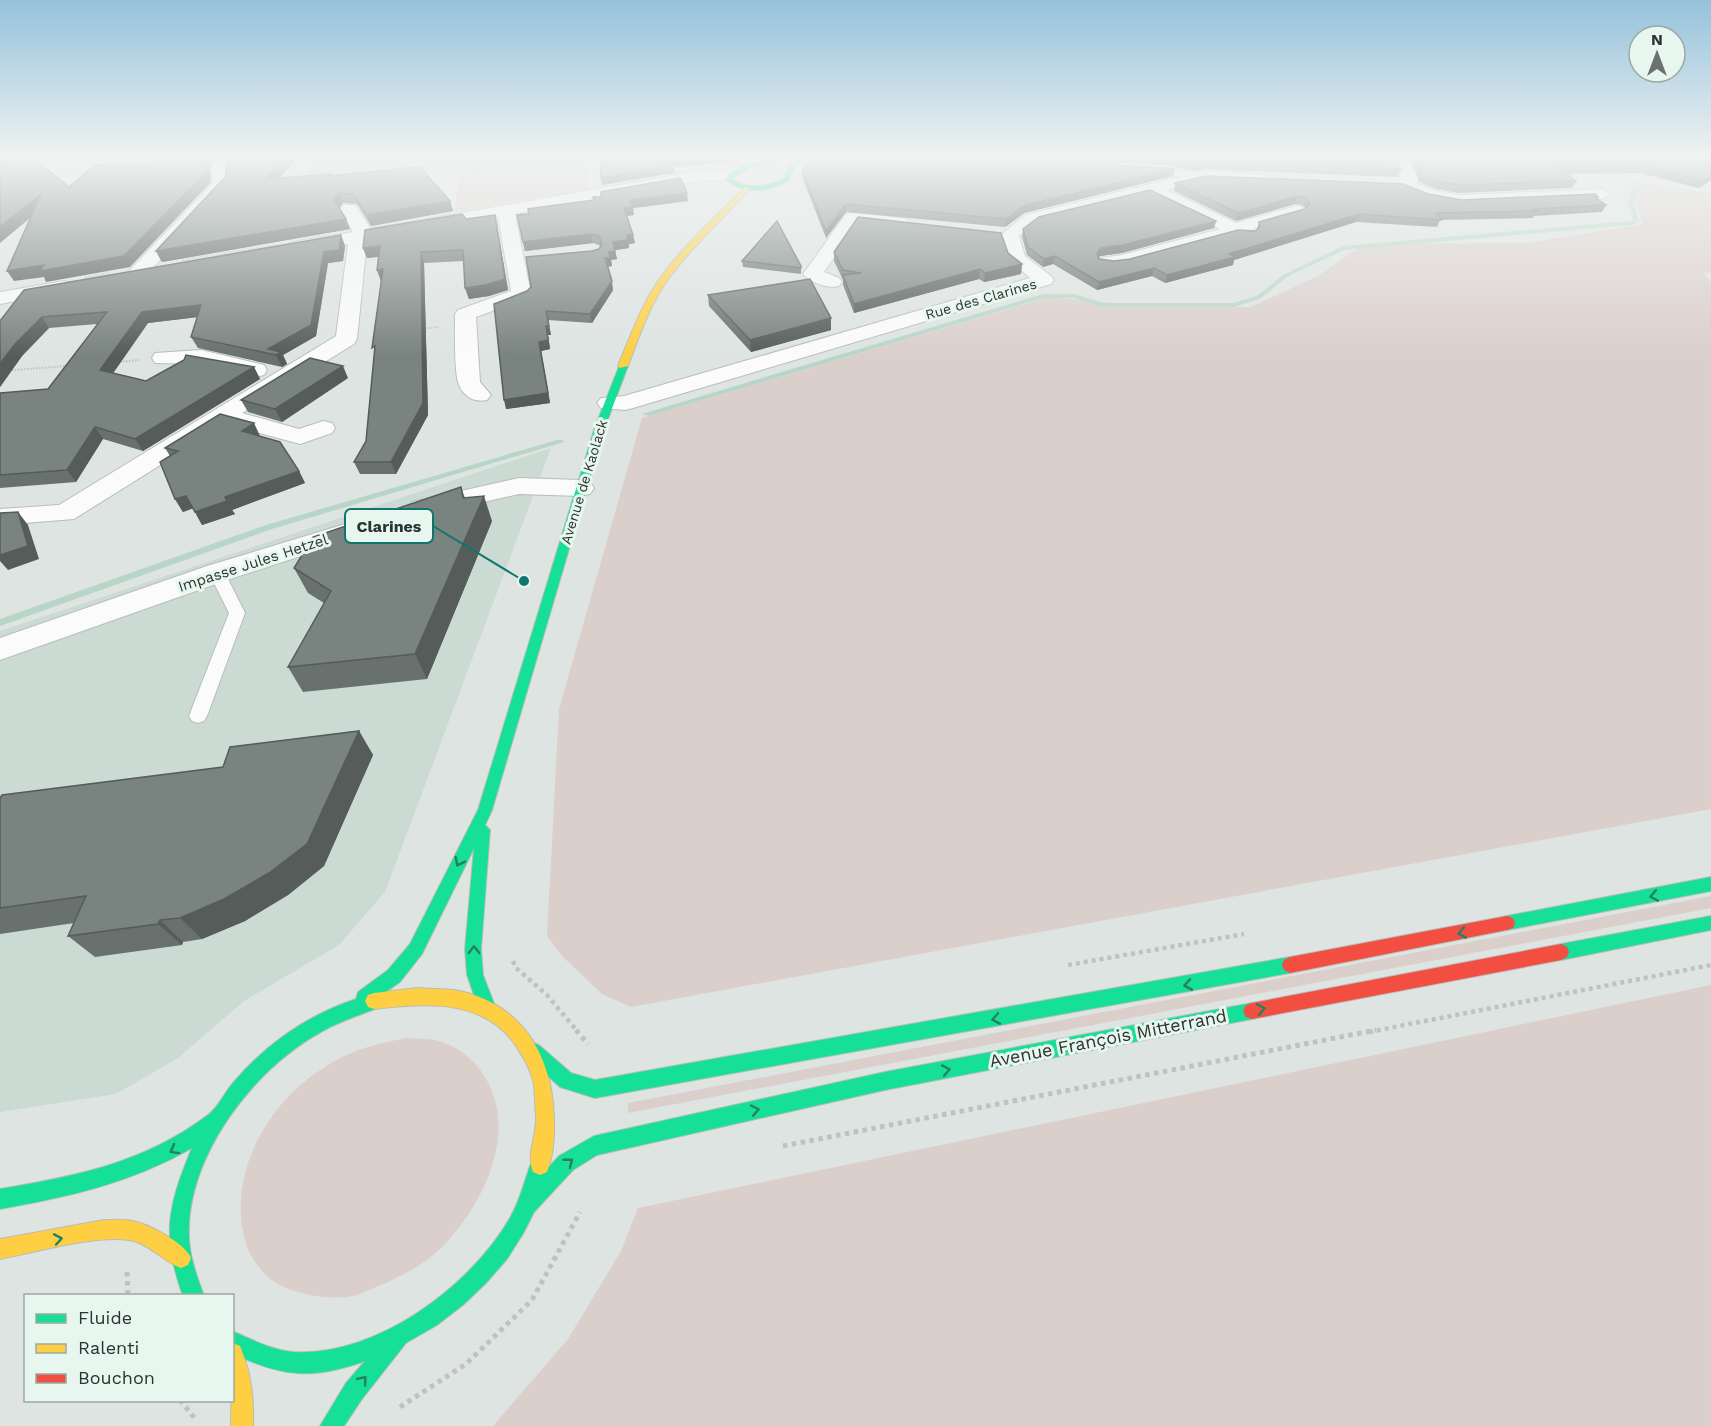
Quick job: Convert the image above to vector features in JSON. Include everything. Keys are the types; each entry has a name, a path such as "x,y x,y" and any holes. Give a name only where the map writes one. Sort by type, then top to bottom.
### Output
{"main road":[{"name":"Avenue de Kaolack","path":"353,1006 394,976 416,949 484,810 581,488 624,360 656,292 679,261 714,224"},
{"name":"Avenue de Kaolack","path":"484,810 473,949 475,975 486,1006"},
{"path":"0,1199 108,1179 154,1162 190,1142 220,1114 242,1086 277,1052 324,1019 353,1006 401,993 447,993 486,1006 513,1025 534,1052 566,1081 595,1089 1282,968 1711,884"},
{"name":"Avenue François Mitterrand","path":"529,1204 566,1163 594,1146 885,1081 1711,923"},
{"path":"234,1343 278,1361 337,1360 399,1338 453,1303 497,1256 529,1204 546,1147 548,1095 534,1052"},
{"path":"193,1294 181,1258 180,1222 187,1185 201,1149 220,1114"},
{"path":"0,1249 94,1232 132,1231 150,1238 181,1258"},
{"path":"331,1426 354,1391 399,1338"},
{"path":"234,1362 243,1396 242,1426"}],"street":[{"path":"170,269 129,277 182,224"},
{"path":"0,517 65,513 346,339 358,236 363,230 359,224"},
{"path":"276,251 431,224"},
{"path":"479,395 469,383 465,314 521,294 508,224"},
{"path":"832,282 813,274 848,224"},
{"path":"906,224 920,225"},
{"path":"988,232 1010,235 1025,224"},
{"path":"1222,224 1255,235"},
{"path":"1107,262 1123,261 1236,230 1252,224"},
{"name":"Rue des Clarines","path":"609,404 625,404 1044,280 1016,258 1010,235"},
{"path":"515,260 537,258"},
{"path":"3,300 77,285"},
{"path":"163,358 201,357 285,376"},
{"path":"222,415 300,437 323,428"},
{"name":"Impasse Jules Hetzel","path":"0,649 217,573 435,503 519,486 581,488"}],"lane":[{"path":"198,716 237,613 217,573"}],"path":[{"path":"422,329 465,323"},
{"path":"117,362 163,358"},
{"path":"0,371 70,366"},
{"path":"1064,966 1252,932"},
{"path":"473,949 510,949 515,968 547,995 594,1052 595,1089"},
{"path":"776,1148 1711,965"},
{"path":"396,1410 466,1364 532,1300 585,1202"}],"shaded area":[{"path":"1643,224 1711,224 1711,272 1704,273 1711,282 1711,809 631,1007 602,994 562,956 547,936 559,709 642,418 1049,297 1151,307 1251,307 1318,276 1364,244 1527,243"},
{"path":"551,448 385,892 339,945 244,1001 178,1058 116,1094 0,1112 0,631"},
{"path":"1711,896 1711,908 628,1113 628,1103"},
{"path":"1711,985 1711,1426 493,1426 568,1339 621,1251 638,1208"},
{"path":"406,1038 438,1041 459,1050 469,1057 481,1071 493,1093 498,1116 498,1139 493,1163 484,1186 473,1208 443,1246 420,1265 402,1275 358,1295 345,1297 313,1296 284,1287 271,1280 256,1264 249,1251 243,1230 242,1185 256,1142 281,1104 310,1077 347,1055 374,1045"}],"building":[{"path":"28,224 156,224 124,256 40,271 44,265 7,271"},
{"path":"182,224 319,224 156,251"},
{"path":"404,224 496,224 505,279 465,288 463,250 421,252 423,403 391,462 354,462 366,441 375,346 372,348 383,269 377,270 380,246 363,248 365,230"},
{"path":"519,224 629,224 633,235 627,235 628,240 613,242 615,251 609,252 610,258 605,258 612,281 590,314 546,311 549,326 546,326 548,340 539,342 548,393 504,400 494,304 527,291 531,287 526,257 592,251 599,249 602,244 599,236 591,234 523,242"},
{"path":"775,224 778,224 801,268 742,261"},
{"path":"823,224 832,224 826,231"},
{"path":"854,224 917,224 1001,233 1008,253 1022,264 985,273 980,269 854,304 843,275 861,273 843,270 834,252"},
{"path":"1030,224 1206,224 1123,245 1101,248 1097,253 1099,259 1114,261 1130,259 1238,230 1256,231 1260,227 1259,224 1328,224 1229,254 1235,257 1167,275 1154,268 1099,282 1055,256 1044,259 1028,247 1023,229"},
{"path":"341,235 339,250 324,252 311,325 268,349 281,352 276,355 191,337 201,305 142,312 100,370 146,381 184,360 186,355 254,367 135,439 95,427 67,470 0,475 0,393 48,389 107,312 42,317 15,344 0,364 0,321 24,290"},
{"path":"810,279 831,318 750,340 708,295"},
{"path":"310,358 343,366 275,409 241,400"},
{"path":"220,414 254,423 242,431 280,442 299,471 225,497 227,501 195,512 186,496 175,499 160,462 178,451 165,448"},
{"path":"461,487 463,498 484,496 415,654 288,667 331,591 294,568 313,537"},
{"path":"18,512 28,546 0,555 0,513"},
{"path":"359,731 307,844 269,873 224,899 180,918 160,920 158,924 68,936 86,896 0,908 0,798 2,795 223,767 230,747"}],"waterway":[{"path":"646,414 1043,296 1074,296 1103,305 1235,305 1259,297 1285,276 1343,248 1626,224"},
{"path":"0,623 269,527 560,442"}],"traffic: fast":[{"path":"364,998 394,976 416,949 485,810 600,427 623,366"},
{"path":"483,830 473,949 475,975 486,1006"},
{"path":"1507,923 1711,884"},
{"path":"1561,952 1711,923"},
{"path":"534,1052 566,1081 595,1089 1290,965"},
{"path":"193,1294 181,1254 180,1215 190,1176 202,1146 219,1117 238,1090 286,1045 313,1026 374,1001"},
{"path":"529,1204 566,1163 594,1146 885,1081 1252,1011"},
{"path":"0,1199 84,1183 136,1167 161,1156 210,1124"},
{"path":"234,1343 273,1360 303,1363 327,1361 350,1355 402,1333 455,1298 500,1252 531,1196 540,1165"},
{"path":"331,1426 354,1391 397,1339"}],"traffic: slow":[{"path":"623,366 655,293 686,251 712,224"},
{"path":"374,1001 417,996 455,999 487,1009 513,1027 532,1052 543,1084 546,1121 540,1165"},
{"path":"0,1249 86,1232 120,1230 133,1231 146,1236 181,1258"},
{"path":"234,1362 243,1396 242,1426"}],"traffic: jam":[{"path":"1290,965 1507,923"},
{"path":"1252,1011 1561,952"}],"place":[{"name":"Clarines","path":"524,581"}]}
